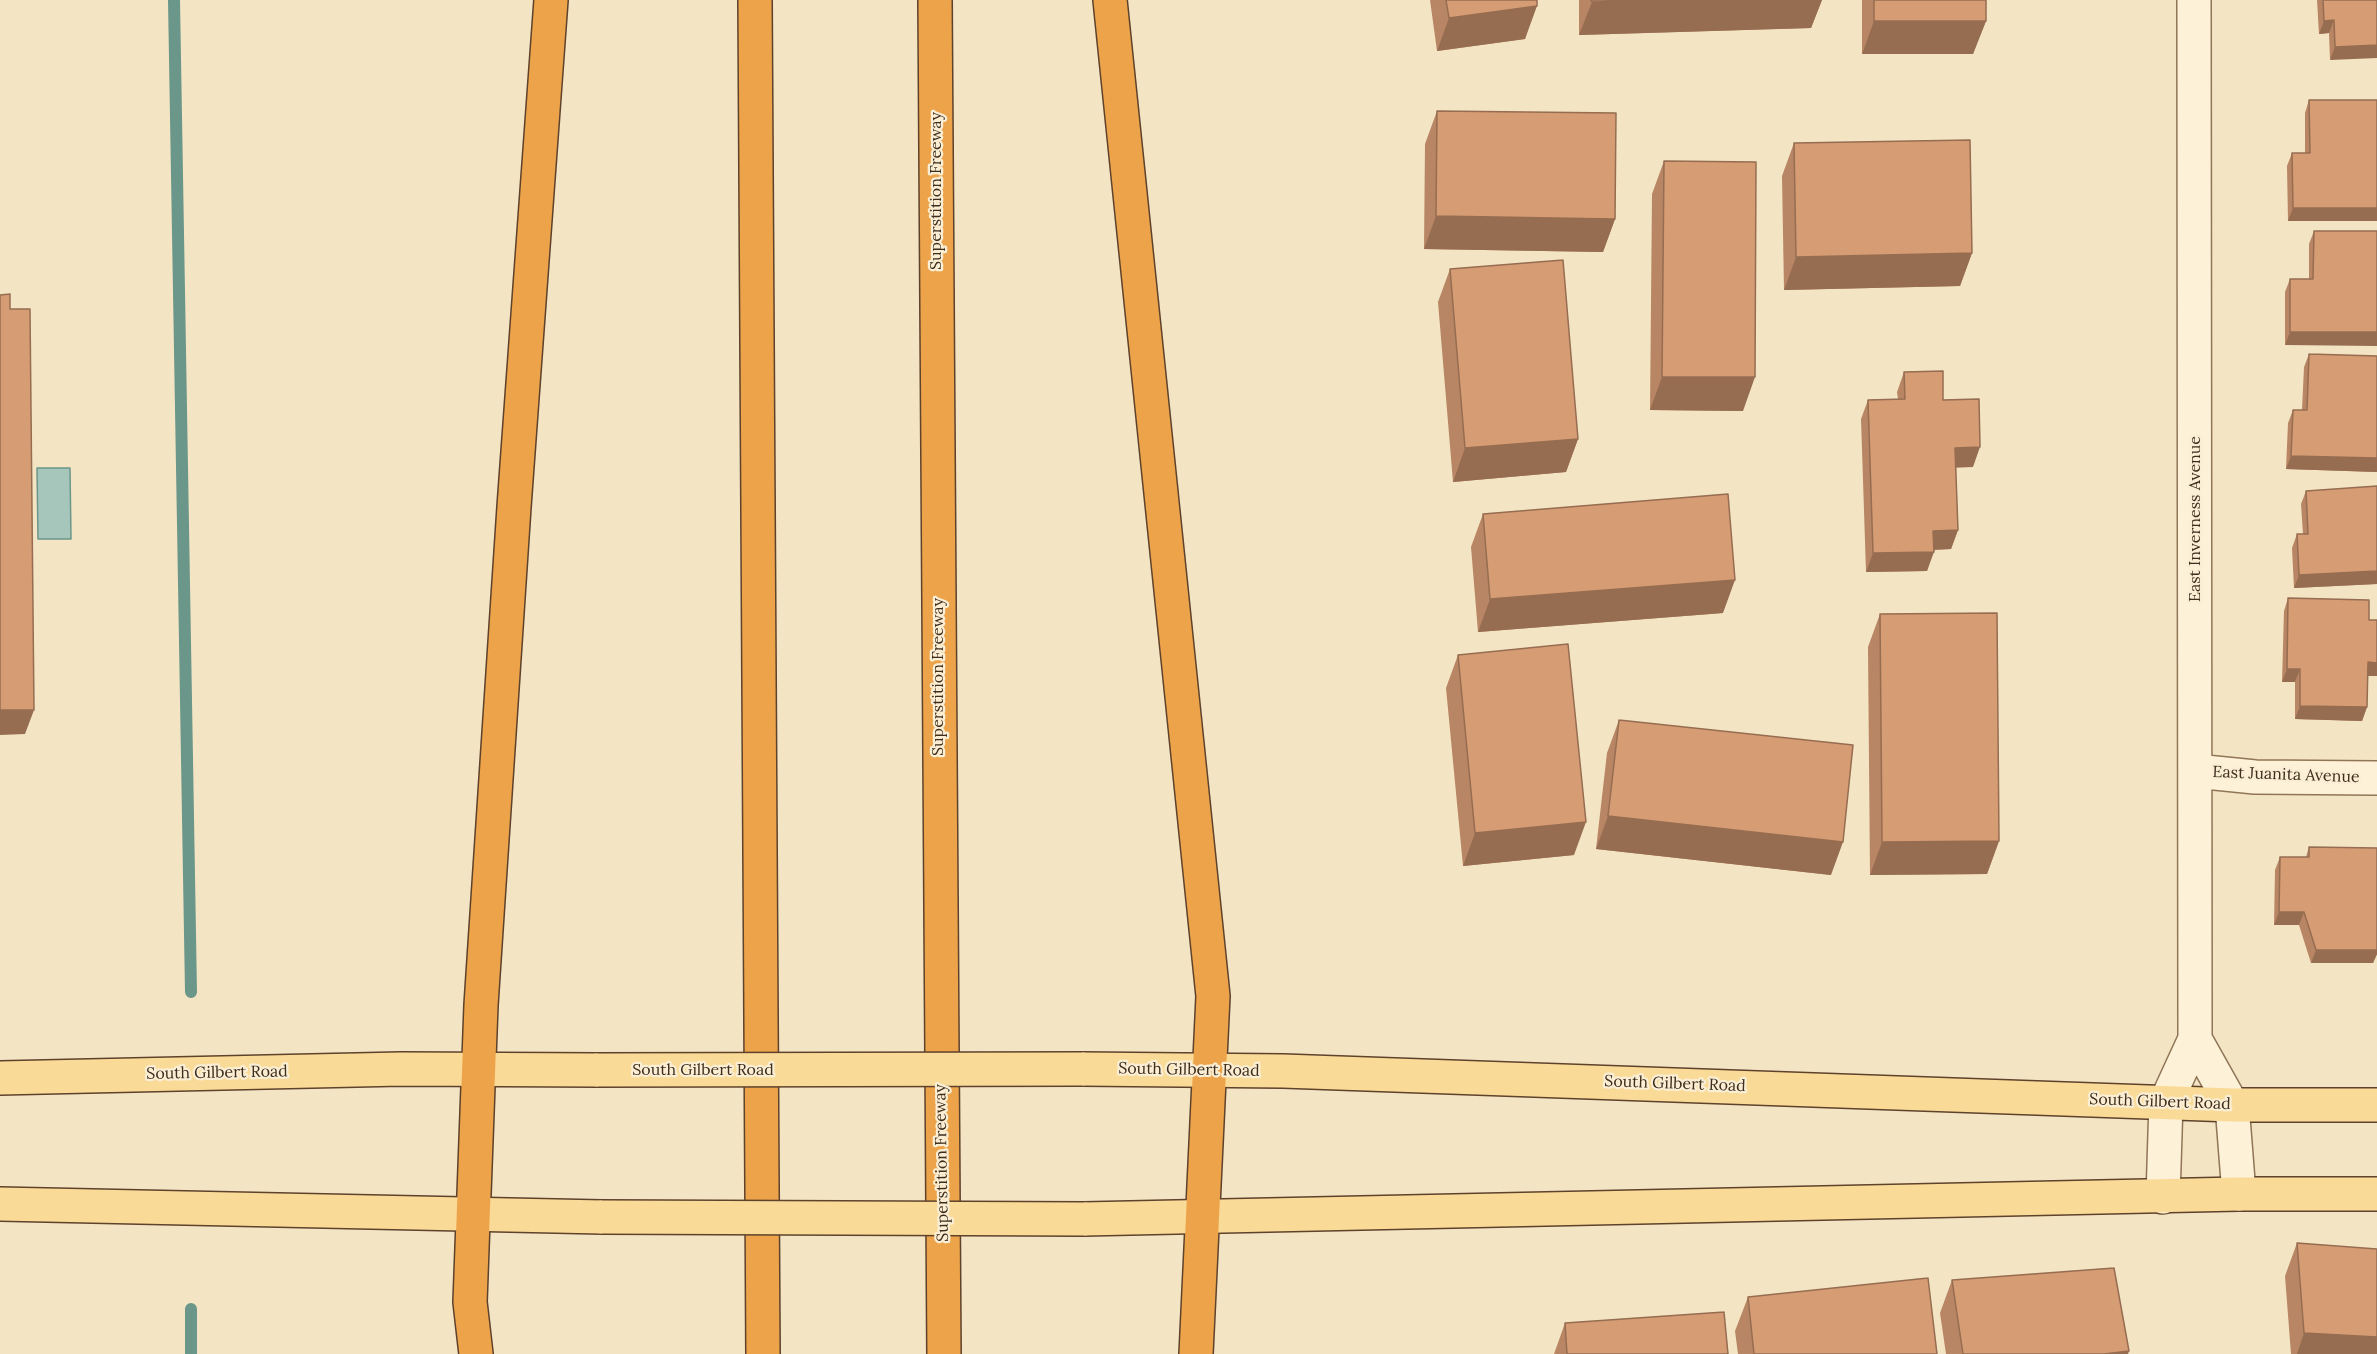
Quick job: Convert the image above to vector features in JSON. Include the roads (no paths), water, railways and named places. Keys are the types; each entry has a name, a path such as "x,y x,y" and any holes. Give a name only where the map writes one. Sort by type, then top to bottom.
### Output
{"highway":[{"path":"476,1354 470,1302 475,1215 478,1069 514,507 551,0"},
{"path":"754,0 763,1354"},
{"name":"Superstition Freeway","path":"935,0 944,1354"},
{"path":"1110,0 1213,996 1196,1354"}],"main road":[{"name":"South Gilbert Road","path":"0,1078 478,1069 1210,1069 2232,1105 2377,1105"},
{"path":"0,1204 602,1217 1084,1219 2239,1194 2377,1194"}],"street":[{"name":"East Inverness Avenue","path":"2163,1197 2166,1102 2195,1039 2194,0"},
{"name":"East Juanita Avenue","path":"2195,771 2255,777 2377,778"},
{"name":"East Inverness Avenue","path":"2195,1039 2232,1105 2239,1194"}],"water":[{"path":"37,468 70,468 71,539 38,539"}],"waterway":[{"path":"174,0 191,992"},
{"path":"191,1309 191,1354"}]}
